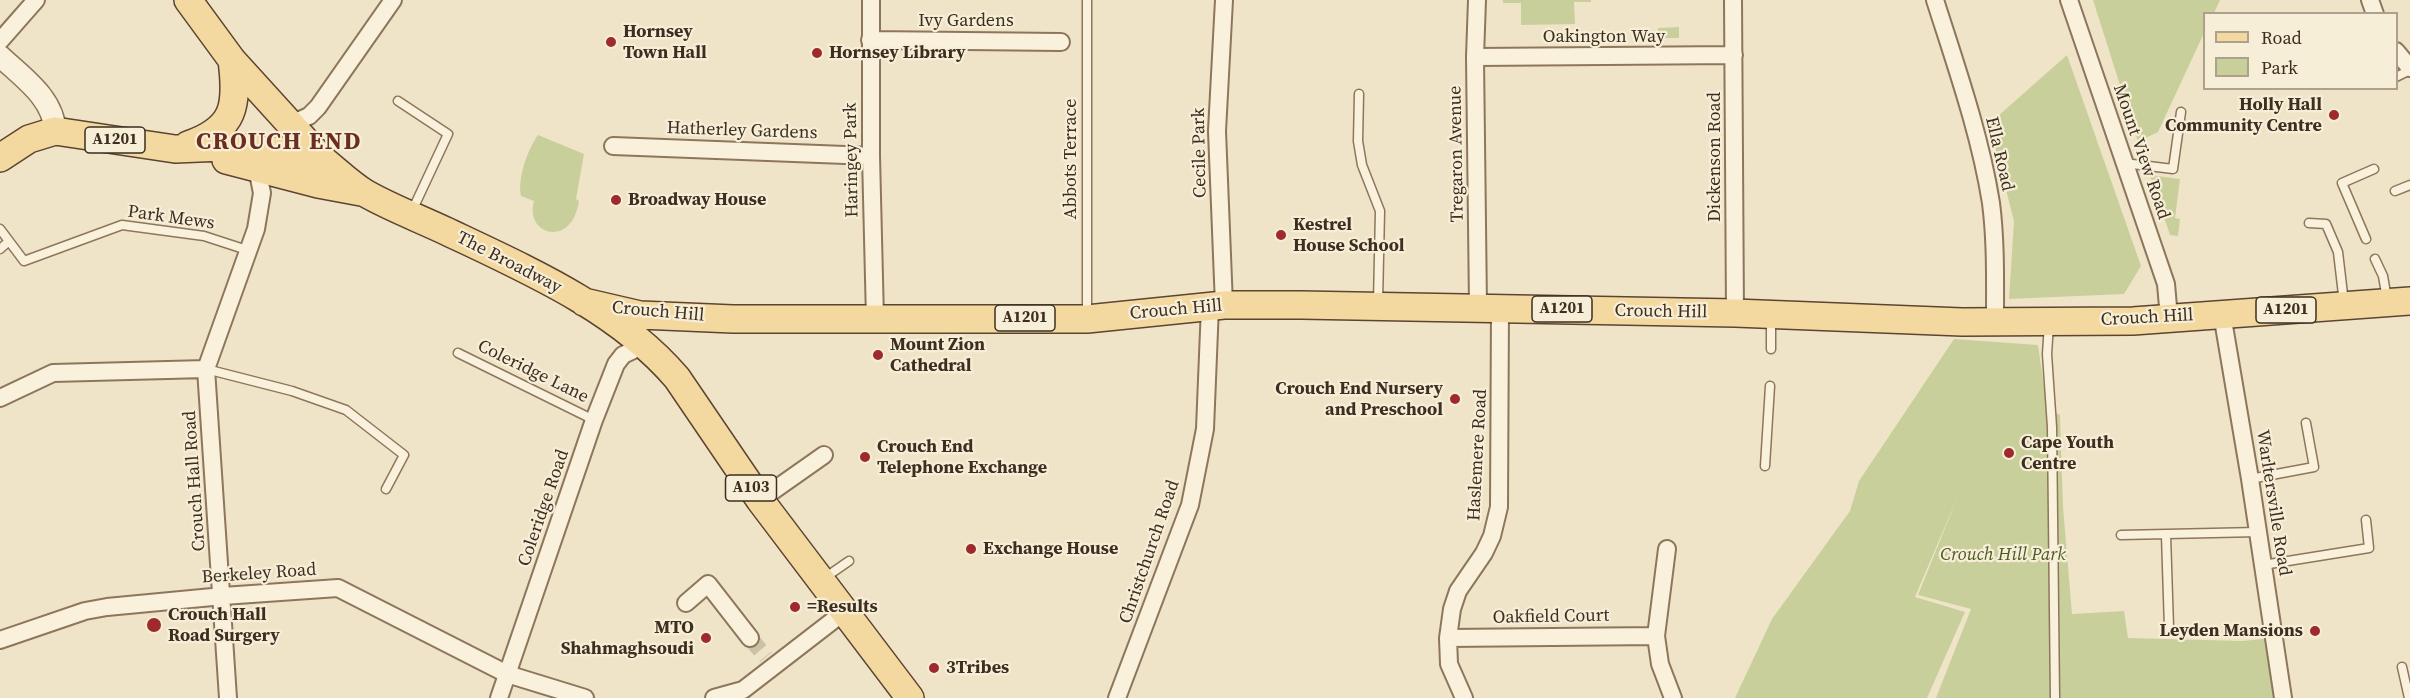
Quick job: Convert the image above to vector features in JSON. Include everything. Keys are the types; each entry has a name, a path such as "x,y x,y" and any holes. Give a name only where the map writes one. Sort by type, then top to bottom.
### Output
{"main road":[{"name":"A103","path":"188,0 232,60 322,159"},
{"name":"A1201","path":"175,149 207,138 224,125 233,107 235,88 232,60"},
{"name":"A1201","path":"0,158 28,139 55,131 175,149 223,147 290,152 322,159"},
{"name":"The Broadway","path":"175,149 318,184 365,193"},
{"name":"The Broadway","path":"322,159 365,193 530,272 584,302 644,345"},
{"name":"Crouch Hill","path":"584,302 640,315 733,319 1087,319 1217,306 1378,306 1998,321 2169,318 2399,302"},
{"name":"Crouch Hill","path":"644,345 682,329 733,319"},
{"name":"A103","path":"644,345 677,378 760,501 910,698"}],"street":[{"path":"0,41 36,0"},
{"path":"291,124 309,116 318,107 393,0"},
{"name":"Haringey Park","path":"871,0 871,156 875,319"},
{"name":"Cecile Park","path":"1217,306 1217,131 1224,0"},
{"name":"Tregaron Avenue","path":"1478,0 1475,57 1489,307"},
{"name":"Dickenson Road","path":"1733,0 1735,313"},
{"name":"Ella Road","path":"1935,0 1969,110 1990,201 1994,233 1998,321"},
{"name":"Mount View Road","path":"2069,0 2166,284 2169,318"},
{"name":"Ivy Gardens","path":"870,40 1061,42"},
{"path":"2398,52 2410,69"},
{"name":"Oakington Way","path":"1475,57 1734,55"},
{"path":"0,56 41,94 55,119 55,131"},
{"name":"Hatherley Gardens","path":"612,146 871,156"},
{"name":"Crouch Hall Road","path":"228,698 223,596 206,369 250,251 261,203 261,184 252,166"},
{"name":"Christchurch Road","path":"1117,698 1177,544 1192,495 1205,429 1217,306"},
{"name":"Haslemere Road","path":"1464,698 1449,664 1448,638 1455,600 1492,536 1499,507 1489,307"},
{"name":"Warltersville Road","path":"2222,314 2283,698"},
{"name":"Coleridge Road","path":"498,698 594,420 616,364 623,355 644,345"},
{"path":"0,398 53,374 206,369"},
{"path":"760,501 824,455"},
{"path":"1667,549 1656,636 1660,664 1673,698"},
{"path":"686,603 708,584 750,638"},
{"name":"Berkeley Road","path":"0,640 85,611 223,596 338,588 507,674 585,698"},
{"path":"714,698 743,690 772,661 844,612"},
{"name":"Oakfield Court","path":"1448,638 1656,636"}],"lane":[{"name":"Abbots Terrace","path":"1087,0 1087,319"},
{"path":"1359,94 1358,141 1362,165 1380,210 1378,306"},
{"path":"398,101 448,134 410,214"},
{"path":"2124,163 2173,169 2181,112"},
{"path":"2366,239 2342,183 2374,169"},
{"path":"2395,192 2410,185"},
{"path":"2309,223 2326,224 2338,252 2344,305"},
{"name":"Park Mews","path":"0,229 24,261 122,225 204,236 250,251"},
{"path":"0,249 9,241"},
{"path":"2375,259 2399,302"},
{"path":"1771,315 1771,349"},
{"path":"2046,321 2052,427 2055,698"},
{"name":"Coleridge Lane","path":"458,353 594,420"},
{"path":"206,369 292,391 346,410 404,455 386,489"},
{"path":"1765,466 1770,386"},
{"path":"2250,479 2314,466 2306,423"},
{"path":"2263,565 2369,548 2366,520"},
{"path":"2121,535 2258,532"},
{"path":"2166,535 2169,628"},
{"path":"820,581 849,561"},
{"path":"2402,667 2409,698"}],"green space":[{"path":"1503,0 1591,0 1591,2 1574,2 1575,24 1521,25 1521,3 1503,3"},
{"path":"2093,0 2220,0 2214,12 2203,12 2203,35 2158,132 2138,142"},
{"path":"1679,27 1679,38 1658,38 1658,28"},
{"path":"2067,55 2141,266 2124,294 2009,299 2014,221 1989,124"},
{"path":"538,135 584,154 576,199 579,201 575,216 568,226 559,231 550,232 542,229 533,213 534,201 521,196 524,164"},
{"path":"2150,175 2180,179 2175,218 2180,219 2178,236 2170,235"},
{"name":"Crouch Hill Park","path":"1954,339 2038,345 2047,408 2060,415 2063,507 2072,614 2124,611 2128,638 2242,641 2274,638 2283,698 1936,698 1971,609 1918,595 1958,496 1915,597 1965,612 1927,698 1735,698 1772,619 1850,511 1859,481"}],"tunnel":[{"path":"750,638 766,657"}],"place":[{"name":"Hornsey Town Hall","path":"611,42"},
{"name":"Hornsey Library","path":"817,53"},
{"name":"Holly Hall Community Centre","path":"2334,115"},
{"name":"Broadway House","path":"616,200"},
{"name":"Kestrel House School","path":"1281,235"},
{"name":"Mount Zion Cathedral","path":"878,355"},
{"name":"Crouch End Nursery and Preschool","path":"1455,399"},
{"name":"Cape Youth Centre","path":"2009,453"},
{"name":"Crouch End Telephone Exchange","path":"865,457"},
{"name":"Exchange House","path":"971,549"},
{"name":"=Results","path":"795,607"},
{"name":"Crouch Hall Road Surgery","path":"154,625"},
{"name":"Leyden Mansions","path":"2315,631"},
{"name":"MTO Shahmaghsoudi","path":"706,638"},
{"name":"3Tribes","path":"934,668"}],"district":[{"name":"CROUCH END","path":"279,143"}]}
